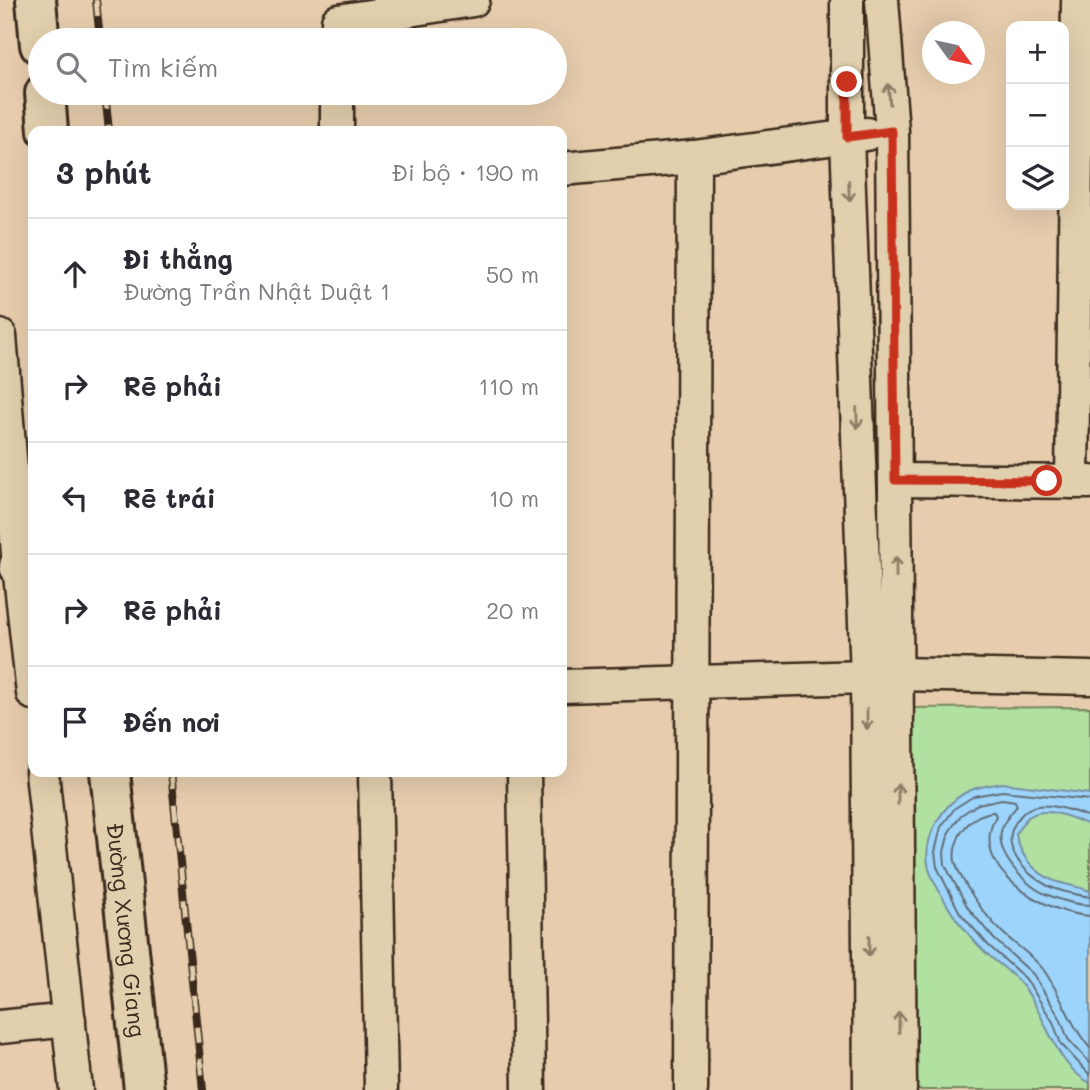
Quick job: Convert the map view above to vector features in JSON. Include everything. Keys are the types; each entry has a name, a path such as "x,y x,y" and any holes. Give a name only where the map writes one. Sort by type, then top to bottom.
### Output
{"main road":[{"path":"36,0 38,28"},
{"path":"46,105 48,126"},
{"name":"Đường Xương Giang","path":"111,777 144,1090"}],"street":[{"path":"337,20 473,0"},
{"path":"847,0 847,137 882,676 900,1090"},
{"path":"870,1090 882,676 895,480 892,131 882,0"},
{"path":"895,480 1081,482 1083,84 1078,0"},
{"path":"337,105 337,126"},
{"path":"567,169 694,157 892,131"},
{"path":"691,1090 694,157"},
{"path":"0,336 28,602"},
{"path":"567,686 882,676 1090,678"},
{"path":"43,777 76,1090"},
{"path":"375,777 381,1090"},
{"path":"524,777 529,1090"},
{"path":"0,1027 69,1020"}],"green space":[{"path":"1090,707 1090,1090 893,1090 908,708"}],"water":[{"path":"1002,783 1090,794 1090,825 1060,814 1044,812 1028,817 1016,834 1024,855 1039,872 1052,880 1090,891 1090,1083 1077,1074 1058,1051 1021,984 981,948 957,920 929,869 928,845 943,812 971,790"}],"railway":[{"path":"96,0 99,28"},
{"path":"106,105 108,126"},
{"path":"172,777 203,1090"}],"route":[{"path":"847,82 847,137 892,131 895,480 1047,481"}]}
